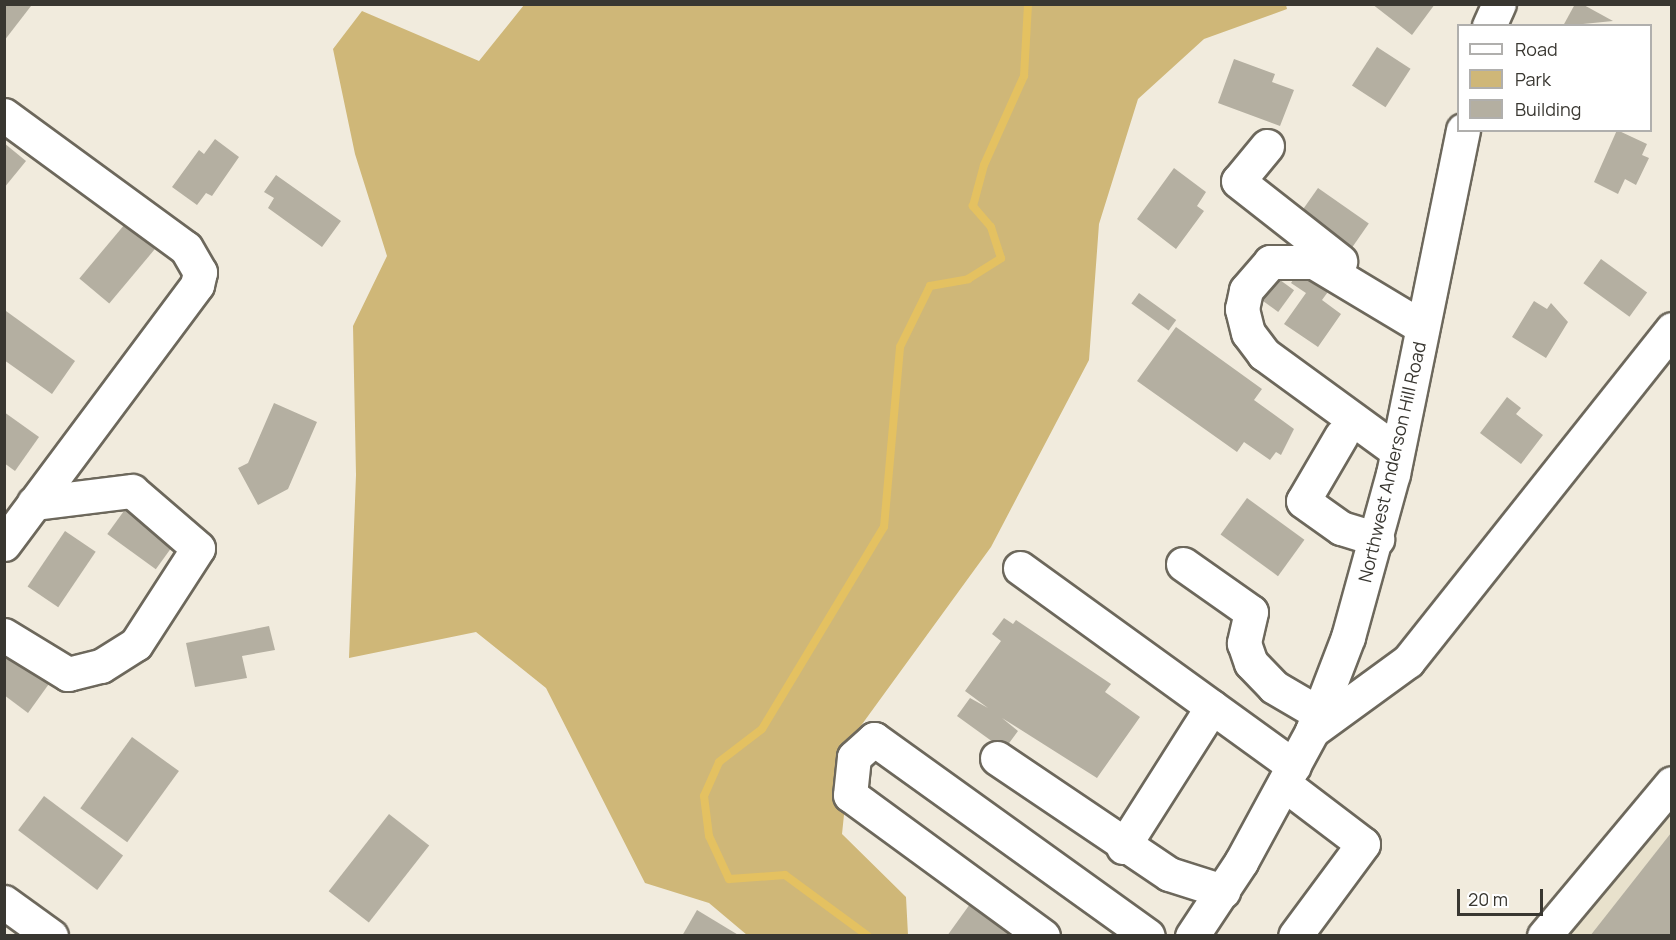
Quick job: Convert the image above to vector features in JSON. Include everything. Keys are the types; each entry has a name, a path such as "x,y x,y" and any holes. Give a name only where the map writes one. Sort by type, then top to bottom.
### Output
{"main road":[{"path":"1487,24 1489,4"},
{"path":"1488,24 1500,4"},
{"path":"4,115 186,248 200,272 196,285 4,544"},
{"name":"Northwest Anderson Hill Road","path":"1192,936 1223,891 1316,723 1377,539 1464,132"},
{"path":"1267,146 1238,181 1310,242 1425,316"},
{"path":"1397,451 1264,354 1248,333 1242,309 1246,290 1270,262 1314,262 1425,316"},
{"path":"1183,564 1251,612 1244,643 1251,663 1274,687 1316,723 1408,661 1671,329"},
{"path":"1341,436 1303,501 1341,528 1377,539"},
{"path":"4,635 68,674 101,666 136,644 198,548 132,491 34,503"},
{"path":"1020,568 1212,707 1363,844 1294,936"},
{"path":"1123,847 1212,707"},
{"path":"1043,936 850,795 854,757 874,739 1148,936"},
{"path":"997,758 1123,847 1169,874 1223,891"},
{"path":"1545,936 1671,783"},
{"path":"4,902 51,936"}],"shaded area":[{"path":"1671,797 1671,935 1559,935"}],"green space":[{"path":"524,5 1286,5 1287,9 1204,39 1138,99 1099,224 1089,360 991,547 852,738 842,834 906,897 908,935 747,935 709,903 645,883 546,688 476,632 349,658 356,475 353,326 387,256 355,154 333,49 362,11 479,61"}],"building":[{"path":"4,4 31,6 4,41"},
{"path":"1372,4 1435,4 1412,35"},
{"path":"1575,4 1582,4 1613,21 1583,24 1564,24"},
{"path":"1377,47 1411,69 1385,107 1352,86"},
{"path":"1234,59 1275,74 1272,82 1294,90 1280,126 1218,103"},
{"path":"1616,132 1621,132 1647,144 1642,155 1649,158 1636,185 1625,179 1618,194 1594,182"},
{"path":"215,139 239,157 212,196 206,193 197,205 172,187 199,150 204,154"},
{"path":"4,143 26,161 4,188"},
{"path":"1174,168 1206,192 1197,206 1204,211 1176,249 1137,219"},
{"path":"276,175 341,221 322,247 268,208 274,198 264,192"},
{"path":"1318,188 1369,224 1349,251 1298,216"},
{"path":"125,224 155,249 109,303 79,278"},
{"path":"1601,259 1647,293 1629,317 1583,283"},
{"path":"1304,264 1333,285 1322,300 1341,314 1318,347 1284,324 1306,293 1291,283"},
{"path":"1269,272 1294,290 1278,312 1253,294"},
{"path":"1139,293 1176,320 1169,331 1131,304"},
{"path":"1534,301 1547,309 1551,303 1568,322 1546,358 1512,337"},
{"path":"6,311 75,361 52,394 4,360"},
{"path":"1176,327 1262,389 1254,400 1294,429 1281,455 1276,452 1270,460 1244,442 1237,452 1137,381"},
{"path":"1507,397 1521,408 1516,414 1543,435 1521,464 1480,433"},
{"path":"274,403 317,422 288,489 258,505 238,468 248,463"},
{"path":"4,412 39,437 15,471 4,463"},
{"path":"1247,498 1304,540 1278,576 1221,534"},
{"path":"129,504 178,539 156,569 107,534"},
{"path":"65,531 96,552 58,607 28,587"},
{"path":"1004,618 1013,624 1016,620 1111,684 1105,692 1140,717 1097,778 1002,718 1018,731 1004,750 957,716 970,698 988,708 965,691 1001,641 992,634"},
{"path":"269,626 275,650 242,656 247,678 195,687 186,643"},
{"path":"4,649 51,681 28,713 4,695"},
{"path":"132,737 179,771 127,842 80,808"},
{"path":"44,796 123,856 97,890 18,830"},
{"path":"389,814 429,845 369,923 329,891"},
{"path":"1671,833 1671,936 1590,936"},
{"path":"970,904 1014,936 947,936"},
{"path":"697,910 740,936 682,936"}],"waterway":[{"path":"868,936 785,875 729,879 709,836 704,796 719,762 762,729 884,527 900,347 930,286 968,279 1001,258 991,227 973,206 984,165 1024,76 1028,4"}]}
